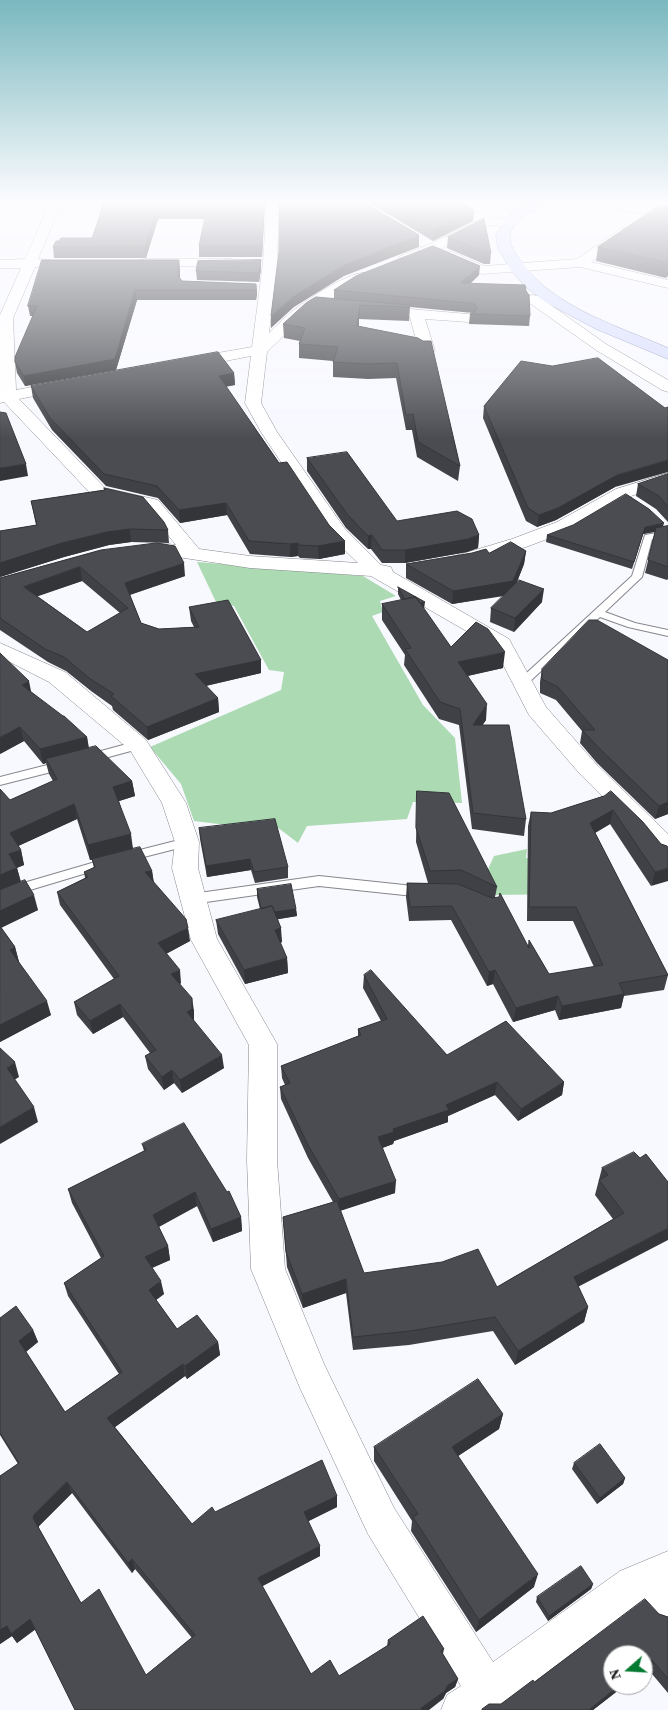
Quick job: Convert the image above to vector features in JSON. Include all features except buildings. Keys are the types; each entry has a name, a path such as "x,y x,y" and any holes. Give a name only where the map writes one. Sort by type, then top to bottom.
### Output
{"main road":[{"path":"526,280 566,308 668,354"}],"street":[{"path":"23,280 6,318 4,397 99,492 152,504 192,552"},
{"path":"263,280 260,350 253,403 269,432 338,533 376,571 502,643 537,710 588,769 659,826 668,851"},
{"path":"173,366 260,350 300,312 353,280"},
{"path":"650,280 668,284"},
{"path":"533,299 601,347 668,387"},
{"path":"313,304 332,306"},
{"path":"360,308 468,318"},
{"path":"416,313 427,351"},
{"path":"4,397 76,384"},
{"path":"442,565 471,559 564,526 626,495 668,478"},
{"path":"130,552 158,548 250,562 376,571 414,570"},
{"path":"0,649 57,677 138,745 174,803 187,842 185,868 204,940 263,1044 262,1160 268,1269 312,1376 381,1521 475,1701 660,1586"}],"lane":[{"path":"523,682 637,577 648,537 668,534"},
{"path":"598,613 632,626 668,633"},
{"path":"0,781 138,745"},
{"path":"0,899 25,886 69,872 187,842"},
{"path":"192,899 319,881 436,892"}],"green space":[{"path":"197,562 363,576 396,596 380,601 383,612 372,616 423,705 455,738 462,803 413,802 407,819 307,826 298,843 273,824 243,827 194,821 181,784 150,747 281,690 284,672 269,670 234,606 216,602"},
{"path":"527,849 526,858 553,861 560,894 495,895 484,878 494,856"}]}
